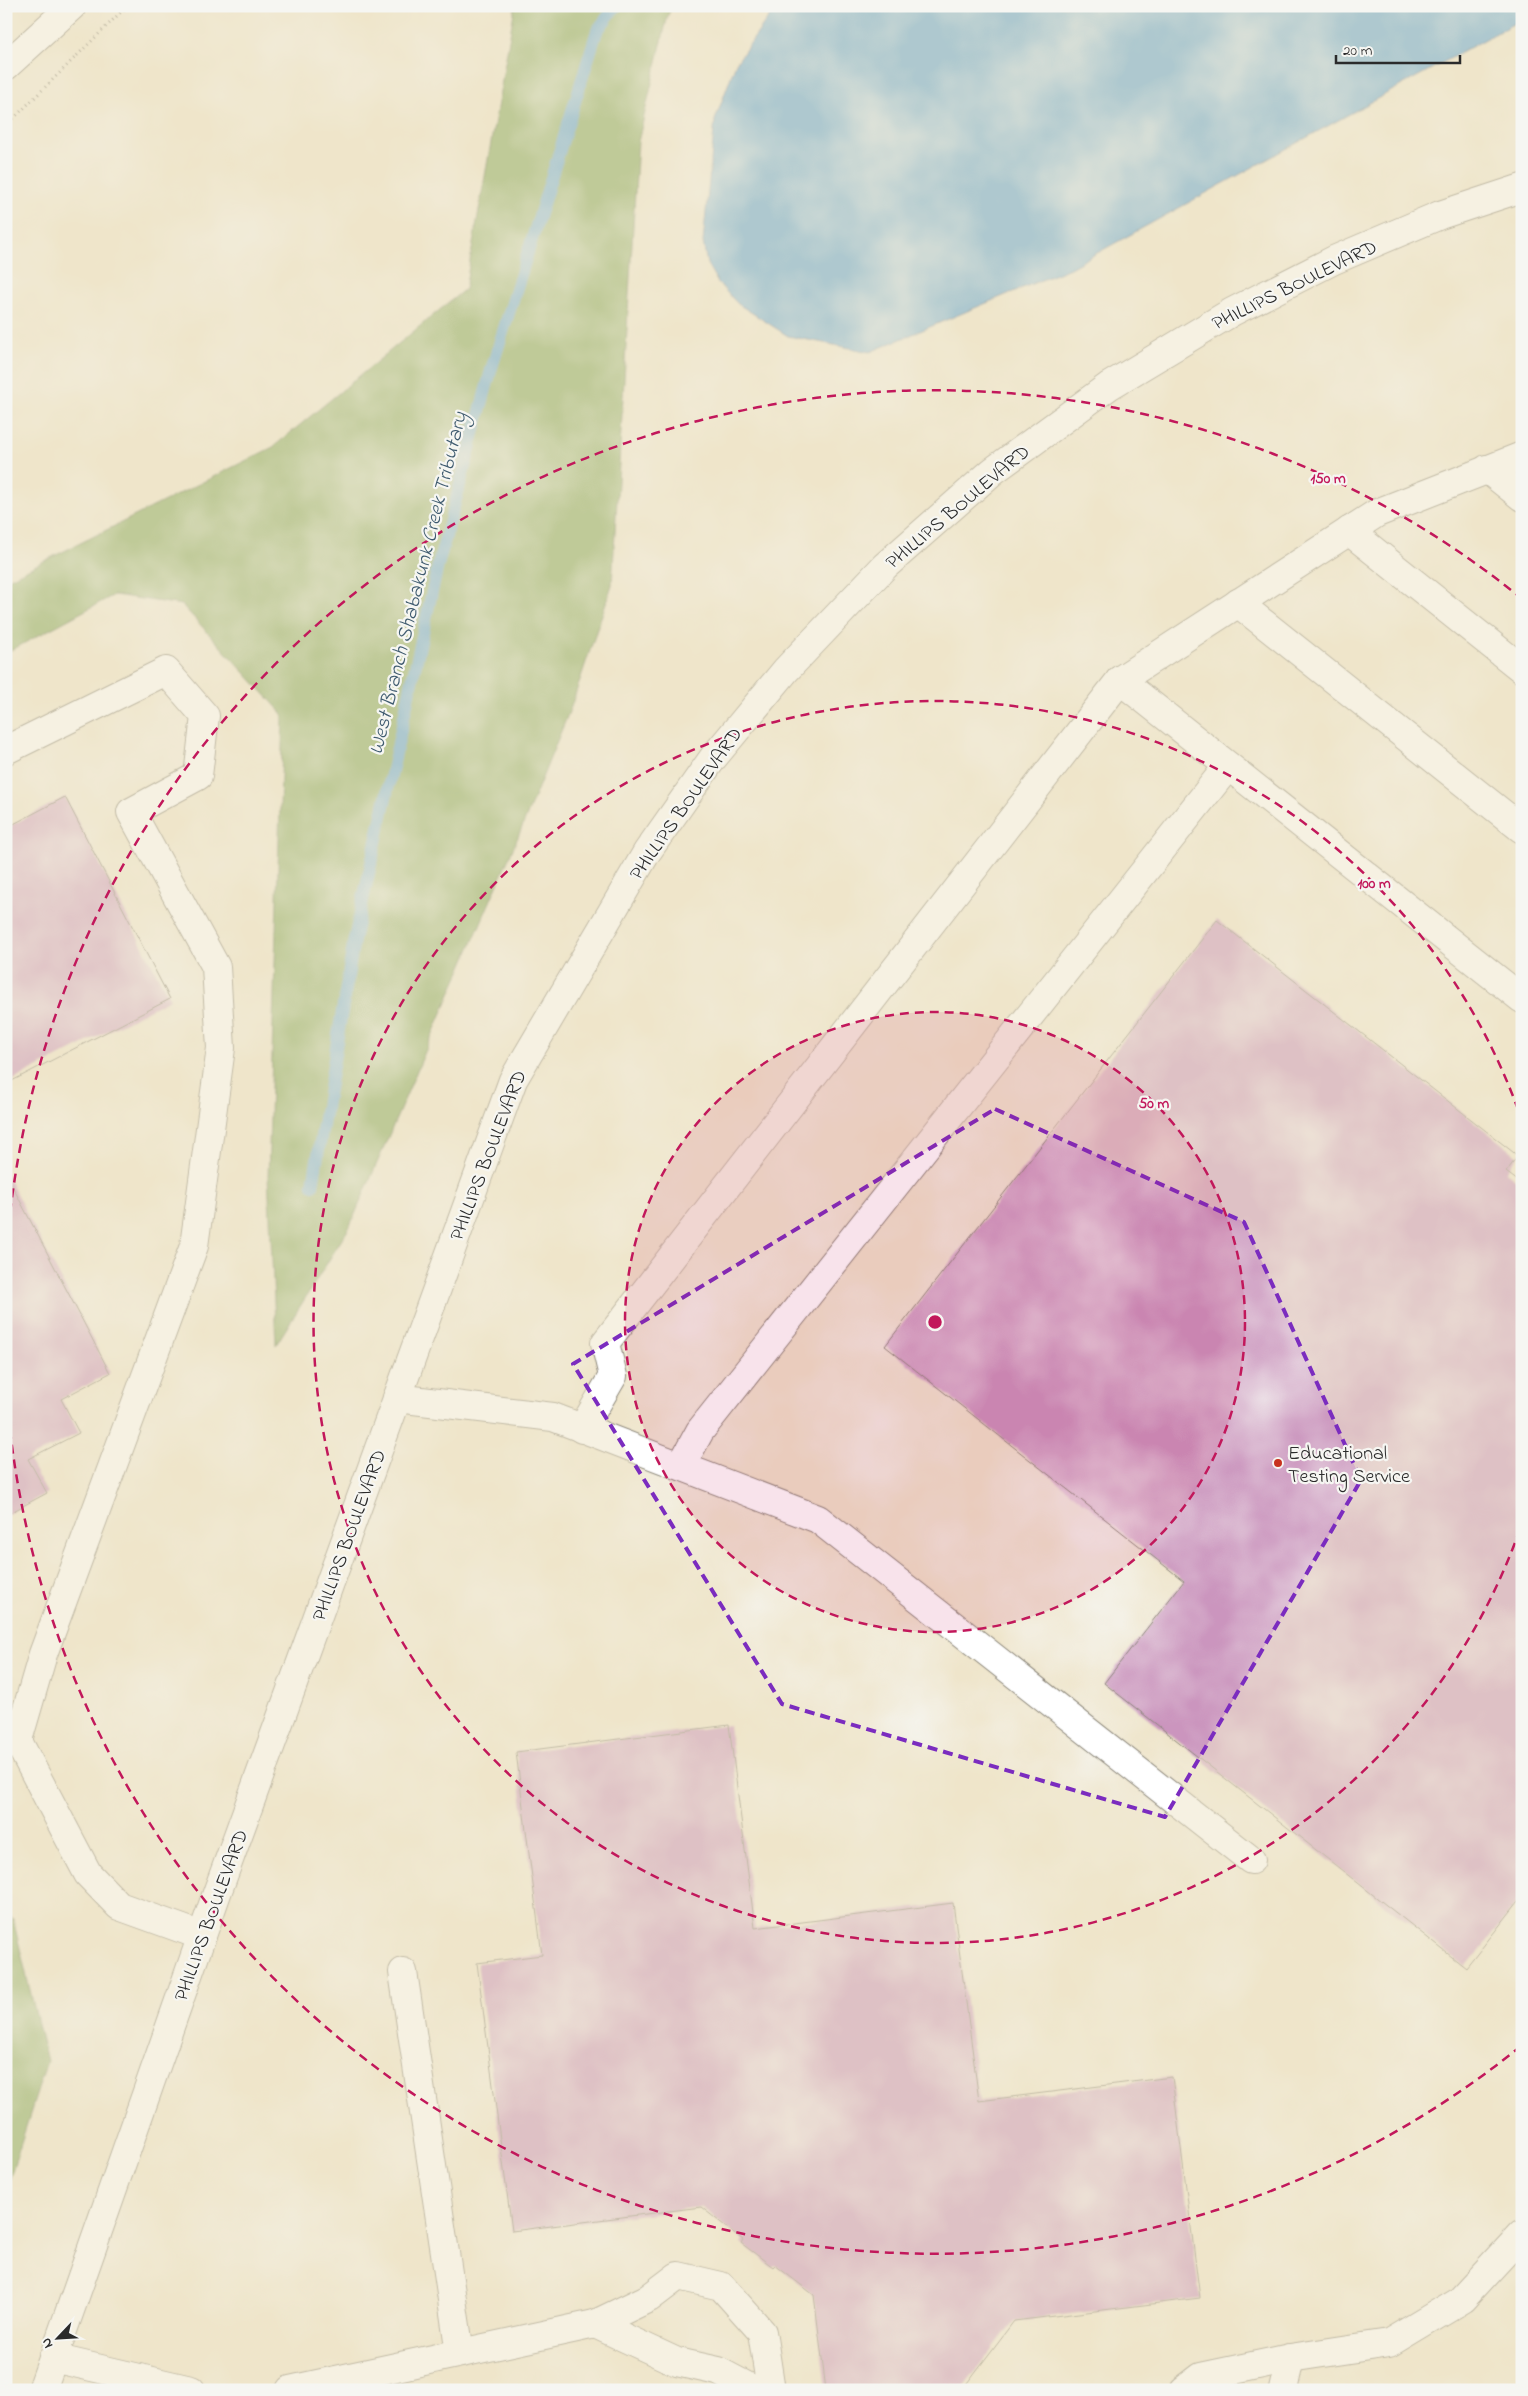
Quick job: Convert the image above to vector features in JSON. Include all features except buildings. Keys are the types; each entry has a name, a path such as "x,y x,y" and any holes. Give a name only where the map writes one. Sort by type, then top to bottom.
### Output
{"street":[{"path":"6,66 72,6"},
{"name":"PHILLIPS BOULEVARD","path":"42,2390 202,1936 512,1080 646,852 713,758 786,670 885,566 993,471 1109,386 1232,312 1334,260 1440,215 1522,188"},
{"path":"582,1429 613,1376 605,1342 1120,680 1377,513 1522,456"},
{"path":"1487,469 1522,497"},
{"path":"1349,531 1522,669"},
{"path":"1238,603 1522,829"},
{"path":"6,750 166,671 205,716 198,776 131,812 216,967 221,1048 194,1246 43,1654 10,1732 88,1874 119,1906 202,1936"},
{"path":"1120,680 1522,999"},
{"path":"680,1466 700,1431 1228,766"},
{"path":"397,1398 553,1417 818,1519 1251,1860"},
{"path":"403,1972 460,2353"},
{"path":"1184,2390 1201,2377 1290,2358 1389,2343 1462,2300 1522,2234"},
{"path":"290,2390 595,2324 649,2298 678,2276 721,2286 762,2332 771,2390"},
{"path":"595,2324 677,2362 718,2371 754,2390"},
{"path":"53,2358 191,2390"},
{"path":"1282,2390 1290,2358"}],"path":[{"path":"6,126 127,6"}],"highlighted area":[{"path":"995,1109 1244,1222 1361,1480 1165,1817 782,1704 573,1364"}],"green space":[{"path":"515,6 673,6 668,15 638,142 612,585 571,707 518,837 349,1228 276,1345 268,1176 283,714 182,605 114,595 6,653 6,580 273,447 465,289"},
{"path":"6,1913 13,1919 47,2061 6,2190"}],"water":[{"path":"777,6 1522,6 1522,19 1070,268 870,352 788,336 738,304 718,283 707,264 703,242 715,120 736,63"}],"waterway":[{"name":"West Branch Shabakunk Creek Tributary","path":"313,1185 354,940 438,565 492,367 597,31 616,6"}],"place":[{"name":"Educational Testing Service","path":"1278,1463"}]}
